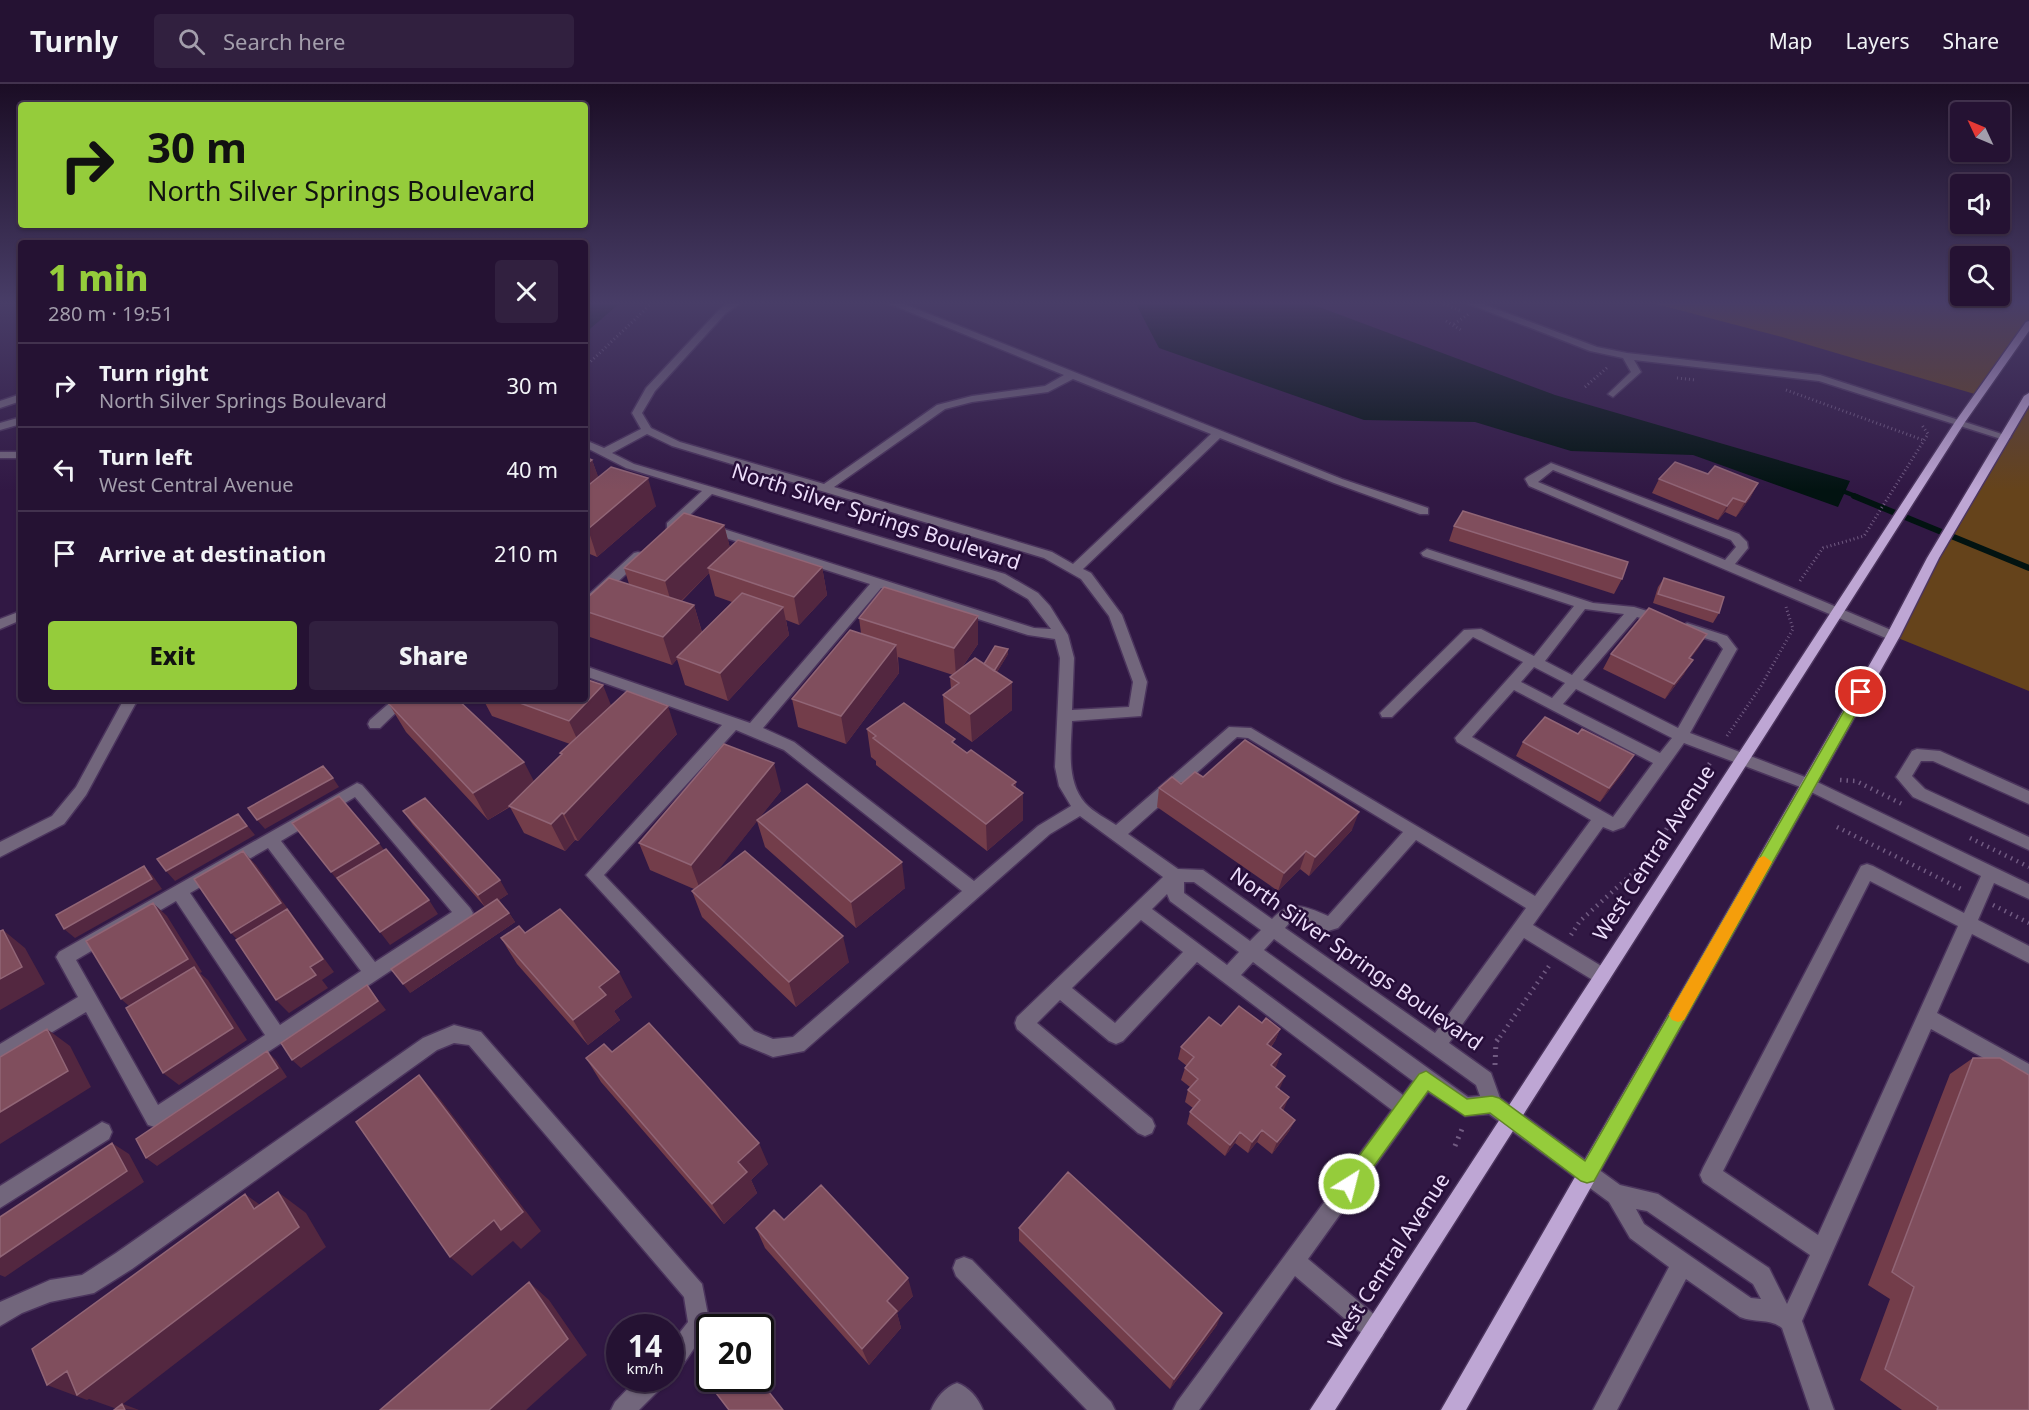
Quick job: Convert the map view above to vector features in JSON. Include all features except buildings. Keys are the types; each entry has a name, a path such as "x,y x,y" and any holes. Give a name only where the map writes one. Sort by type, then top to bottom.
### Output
{"main road":[{"name":"West Central Avenue","path":"1322,1410 1921,486 1960,422 1999,366"},
{"path":"1453,1410 1893,636 1934,558 2029,396"}],"street":[{"path":"672,366 650,390 637,413 647,430 676,444 1030,549 1048,555 1086,576 1115,615 1140,682 1136,712 1065,717"},
{"path":"1049,366 1338,482 1425,511"},
{"path":"1613,394 1636,372 1633,366"},
{"path":"1714,366 1820,378 2005,437"},
{"path":"826,488 941,407 972,399 1048,389 1072,375"},
{"path":"0,405 18,399"},
{"path":"0,427 18,421"},
{"path":"603,453 647,430"},
{"path":"1074,570 1218,433"},
{"name":"North Silver Springs Boulevard","path":"588,445 630,466 1000,577 1033,596 1046,609 1061,636 1067,658 1064,767 1067,786 1080,808 1175,876 1197,875 1437,1045 1484,1079 1492,1104"},
{"path":"1,457 18,454"},
{"path":"1726,567 1742,548 1741,542 1735,537 1560,468 1551,466 1531,479 1533,484 1726,567 1893,636"},
{"path":"662,535 711,490"},
{"path":"679,519 1033,632 1061,636"},
{"path":"588,602 645,550"},
{"path":"1427,554 1582,604 1634,611 1722,639 1731,646 1681,736 1618,823 1613,825 1462,738 1511,683 1534,662 1582,604"},
{"path":"753,730 879,582"},
{"path":"1554,705 1634,611"},
{"path":"0,624 18,616"},
{"path":"1387,713 1472,632 1681,736 1808,784 2029,892"},
{"path":"588,672 753,730 789,746 974,891"},
{"path":"1511,683 1663,761"},
{"path":"0,850 58,820 81,791 129,702"},
{"path":"375,724 400,702"},
{"path":"732,724 594,875 747,1037 773,1048 797,1045 1044,830 1080,808"},
{"path":"1117,834 1234,731 1239,730 1251,733 1538,906"},
{"path":"2029,798 1926,753 1917,755 1904,777 1919,793 2029,844"},
{"path":"357,789 464,913 155,1118 65,957 270,839 357,789"},
{"path":"1437,1045 1600,819"},
{"path":"1228,976 1287,914 1297,912 1328,924 1332,923 1414,831"},
{"path":"270,839 373,974"},
{"path":"1823,1251 1710,1175 1867,872 2029,955"},
{"path":"1784,1316 1823,1251 1990,874"},
{"path":"1145,1126 1024,1023 1175,876"},
{"path":"1175,876 1176,896 1426,1079 1465,1107 1492,1104 1616,1196 1637,1231 1748,1309 1784,1316"},
{"path":"179,891 277,1037"},
{"path":"1140,910 1405,1108"},
{"path":"1523,928 1602,976"},
{"path":"1059,988 1116,1035 1195,952"},
{"path":"0,1053 89,1000"},
{"path":"1927,1017 2029,1074"},
{"path":"0,1315 15,1305 50,1291 86,1285 430,1044 454,1034 474,1038 694,1292 699,1325 684,1345"},
{"path":"1185,1410 1426,1079"},
{"path":"0,1198 102,1132"},
{"path":"1616,1196 1651,1201 1761,1276 1784,1316 1822,1410"},
{"path":"1294,1261 1374,1329"},
{"path":"1605,1410 1683,1263"},
{"path":"964,1268 1103,1410"},
{"path":"623,1410 642,1392"},
{"path":"943,1410 957,1394 971,1410"}],"path":[{"path":"1585,387 1608,366"},
{"path":"1485,1082 1497,1060 1496,1042 1580,921 1644,863 1761,686 1793,629 1785,602 1823,548 1864,536 1928,434 1922,425 1932,413"},
{"path":"1837,826 2029,923"},
{"path":"1455,1146 1471,1107"}],"shaded area":[{"path":"1210,366 1477,366 1555,395 1850,481 1838,507 1693,455 1571,451 1475,422 1364,420"},
{"path":"1880,366 2000,366 1978,395"},
{"path":"2029,397 2029,691 1893,636"}],"waterway":[{"path":"1845,492 1858,497"},
{"path":"1854,496 2029,568"}],"slow traffic":[{"path":"1678,1015 1764,862"}],"route":[{"path":"1349,1184 1426,1079 1465,1107 1492,1104 1587,1174 1861,692"}]}
